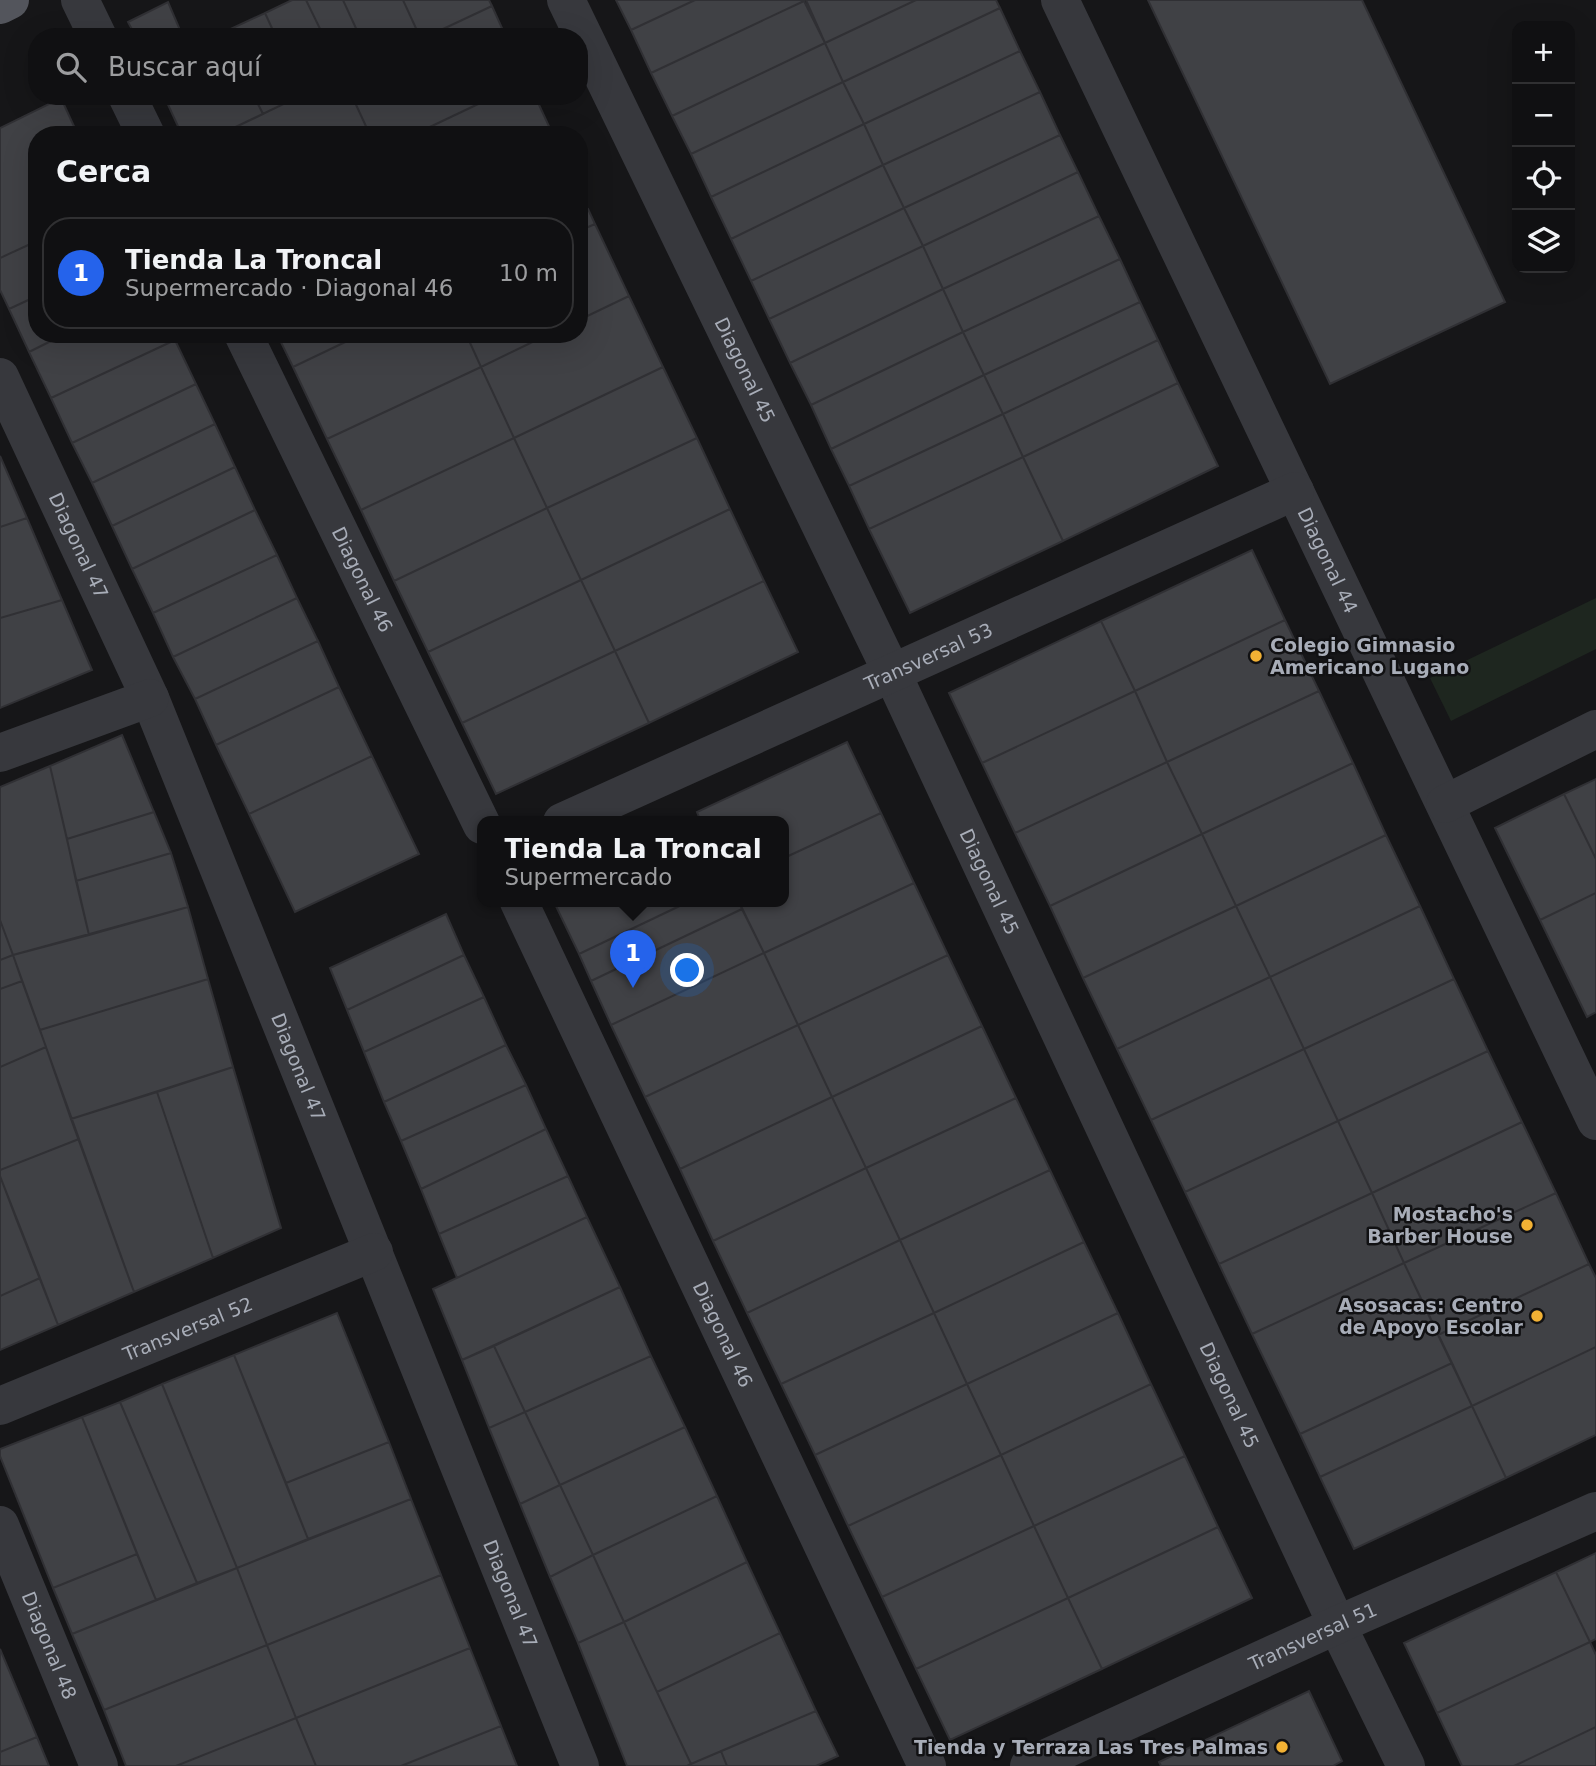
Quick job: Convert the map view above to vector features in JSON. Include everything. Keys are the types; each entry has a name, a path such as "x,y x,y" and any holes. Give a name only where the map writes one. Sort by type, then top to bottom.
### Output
{"main road":[{"path":"0,5 10,0"}],"street":[{"path":"80,0 94,28"},
{"name":"Diagonal 45","path":"566,0 580,28"},
{"name":"Diagonal 44","path":"1060,0 1445,804 1592,1101"},
{"name":"Diagonal 45","path":"588,46 891,673 1337,1625 1406,1766"},
{"path":"131,105 141,126"},
{"name":"Diagonal 46","path":"247,343 478,816"},
{"name":"Diagonal 47","path":"0,377 150,698 580,1766"},
{"name":"Transversal 53","path":"575,816 1295,491"},
{"path":"0,753 150,698"},
{"path":"1445,804 1596,729"},
{"name":"Diagonal 46","path":"521,907 927,1766"},
{"name":"Transversal 52","path":"0,1406 374,1252"},
{"name":"Transversal 51","path":"1029,1766 1337,1625 1596,1511"},
{"name":"Diagonal 48","path":"0,1525 99,1766"}],"shaded area":[{"path":"1596,598 1596,649 1451,721 1430,678"}],"building":[{"path":"292,0 306,0 320,28 272,28 265,13"},
{"path":"306,0 343,0 356,28 320,28"},
{"path":"343,0 403,0 416,28 356,28"},
{"path":"403,0 489,0 492,6 445,28 416,28"},
{"path":"616,0 695,0 631,30"},
{"path":"695,0 804,1 651,73 631,30"},
{"path":"806,0 916,0 825,43"},
{"path":"916,0 996,0 1000,8 843,82 825,43"},
{"path":"1148,0 1362,0 1505,302 1330,384"},
{"path":"804,1 825,43 672,116 651,73"},
{"path":"168,2 179,28 131,28 128,22"},
{"path":"492,6 502,28 445,28"},
{"path":"1000,8 1020,51 864,124 843,82"},
{"path":"265,13 272,28 233,28"},
{"path":"825,43 843,82 691,154 672,116"},
{"path":"1020,51 1040,92 883,165 864,124"},
{"path":"843,82 864,124 711,197 691,154"},
{"path":"1040,92 1060,135 904,208 883,165"},
{"path":"47,105 64,105 74,126 28,126 28,245 0,258 0,128"},
{"path":"168,105 258,105 263,114 238,126 178,126"},
{"path":"258,105 282,105 263,114"},
{"path":"281,105 356,105 366,126 238,126"},
{"path":"356,105 476,105 432,126 366,126"},
{"path":"476,105 539,105 549,126 432,126"},
{"path":"864,124 883,165 731,239 711,197"},
{"path":"1060,135 1078,172 923,246 904,208"},
{"path":"883,165 904,208 751,281 731,239"},
{"path":"1078,172 1099,216 943,289 923,246"},
{"path":"904,208 923,246 769,319 751,281"},
{"path":"588,209 595,224 588,227"},
{"path":"1099,216 1120,259 963,332 943,289"},
{"path":"595,224 629,296 588,316 588,227"},
{"path":"28,245 28,300 9,309 0,290 0,258"},
{"path":"923,246 943,289 790,363 769,319"},
{"path":"1120,259 1140,302 984,375 963,332"},
{"path":"943,289 963,332 811,405 790,363"},
{"path":"629,296 663,367 514,438 481,367 530,343 588,343 588,316"},
{"path":"28,300 28,343 47,343 29,352 9,309"},
{"path":"1140,302 1158,340 1003,414 984,375"},
{"path":"963,332 984,375 831,449 811,405"},
{"path":"1158,340 1178,383 1023,457 1003,414"},
{"path":"47,343 169,343 51,398 29,352"},
{"path":"169,343 176,343 196,384 72,443 51,398"},
{"path":"281,343 343,343 293,367"},
{"path":"343,343 470,343 481,367 327,439 293,367"},
{"path":"470,343 530,343 481,367"},
{"path":"481,367 514,438 361,510 327,439"},
{"path":"663,367 697,438 547,508 514,438"},
{"path":"984,375 1003,414 849,486 831,449"},
{"path":"1178,383 1218,466 1063,541 1023,457"},
{"path":"196,384 215,424 92,483 72,443"},
{"path":"1003,414 1023,457 869,529 849,486"},
{"path":"215,424 235,467 112,526 92,483"},
{"path":"514,438 547,508 394,581 361,510"},
{"path":"697,438 730,509 581,580 547,508"},
{"path":"0,456 27,518 0,527"},
{"path":"1023,457 1063,541 910,613 869,529"},
{"path":"235,467 255,510 132,569 112,526"},
{"path":"547,508 581,580 428,652 394,581"},
{"path":"730,509 764,581 615,651 581,580"},
{"path":"255,510 277,555 153,613 132,569"},
{"path":"27,518 62,600 0,618 0,527"},
{"path":"1252,550 1285,620 1135,691 1101,621"},
{"path":"277,555 297,598 173,657 153,613"},
{"path":"581,580 615,651 462,723 428,652"},
{"path":"764,581 798,652 649,723 615,651"},
{"path":"297,598 318,641 195,699 173,657"},
{"path":"62,600 92,670 0,708 0,618"},
{"name":"Colegio Gimnasio Americano Lugano","path":"1285,620 1319,691 1167,762 1135,691"},
{"path":"1101,621 1135,691 982,763 949,693"},
{"path":"318,641 339,687 216,745 195,699"},
{"path":"615,651 649,723 496,794 462,723"},
{"path":"339,687 372,756 249,814 216,745"},
{"path":"1135,691 1167,762 1015,833 982,763"},
{"path":"1319,691 1353,763 1202,834 1167,762"},
{"path":"122,735 154,812 67,839 50,766"},
{"path":"847,742 881,813 789,856 789,816 699,816 697,812"},
{"path":"372,756 419,854 295,912 249,814"},
{"path":"1167,762 1202,834 1050,906 1015,833"},
{"path":"1353,763 1386,835 1236,906 1202,834"},
{"path":"50,766 89,935 13,955 0,920 0,787"},
{"path":"1596,779 1596,859 1564,794"},
{"path":"1564,794 1596,859 1596,893 1540,920 1495,828"},
{"path":"154,812 171,853 76,881 67,839"},
{"path":"881,813 914,883 764,953 741,907 789,907 789,856"},
{"path":"1202,834 1236,906 1083,978 1050,906"},
{"path":"1386,835 1420,906 1270,977 1236,906"},
{"path":"171,853 188,907 89,935 76,881"},
{"path":"914,883 948,955 798,1025 764,953"},
{"path":"1596,893 1596,1012 1587,1017 1540,920"},
{"path":"1236,906 1270,977 1117,1049 1083,978"},
{"path":"1420,906 1454,979 1304,1049 1270,977"},
{"path":"188,907 208,979 40,1030 13,955"},
{"path":"556,907 678,907 579,954"},
{"path":"678,907 742,909 591,981 579,954"},
{"path":"742,909 764,953 611,1025 591,981"},
{"path":"446,914 464,955 347,1010 330,968"},
{"path":"0,920 13,955 0,960"},
{"path":"764,953 798,1025 645,1097 611,1025"},
{"path":"13,955 22,981 0,989 0,960"},
{"path":"464,955 484,997 364,1052 347,1010"},
{"path":"948,955 982,1026 832,1097 798,1025"},
{"path":"1270,977 1304,1049 1151,1120 1117,1049"},
{"path":"208,979 233,1067 71,1119 40,1030"},
{"path":"1454,979 1488,1051 1338,1121 1304,1049"},
{"path":"22,981 46,1047 0,1067 0,989"},
{"path":"484,997 506,1045 384,1102 364,1052"},
{"path":"798,1025 832,1097 680,1169 645,1097"},
{"path":"982,1026 1016,1098 866,1168 832,1097"},
{"path":"506,1045 526,1085 401,1141 384,1102"},
{"path":"46,1047 79,1139 0,1170 0,1067"},
{"path":"1304,1049 1338,1121 1185,1192 1151,1120"},
{"path":"1488,1051 1522,1122 1372,1193 1338,1121"},
{"path":"233,1067 281,1228 213,1258 157,1092"},
{"path":"526,1085 546,1129 421,1189 401,1141"},
{"path":"157,1092 213,1258 134,1292 71,1119"},
{"path":"832,1097 866,1168 713,1241 680,1169"},
{"path":"1016,1098 1050,1170 900,1240 866,1168"},
{"path":"1338,1121 1372,1193 1219,1264 1185,1192"},
{"path":"1522,1122 1556,1193 1404,1263 1372,1193"},
{"path":"546,1129 568,1176 439,1234 421,1189"},
{"path":"79,1139 134,1292 58,1325 0,1176 0,1170"},
{"path":"866,1168 900,1240 747,1313 713,1241"},
{"path":"1050,1170 1084,1242 934,1313 900,1240"},
{"path":"0,1176 40,1278 0,1296"},
{"path":"568,1176 587,1217 457,1278 439,1234"},
{"path":"1372,1193 1404,1263 1252,1334 1219,1264"},
{"path":"1556,1193 1589,1264 1438,1335 1404,1263"},
{"path":"587,1217 620,1287 462,1360 433,1289"},
{"path":"900,1240 934,1313 781,1384 747,1313"},
{"path":"1084,1242 1118,1313 967,1384 934,1313"},
{"path":"1404,1263 1452,1363 1300,1434 1252,1334"},
{"name":"Asosacas: Centro de Apoyo Escolar","path":"1589,1264 1596,1278 1596,1347 1472,1406 1438,1335"},
{"path":"40,1278 58,1325 0,1350 0,1296"},
{"path":"620,1287 651,1356 525,1412 494,1346"},
{"path":"337,1313 389,1442 286,1483 234,1355"},
{"path":"934,1313 967,1384 815,1455 781,1384"},
{"path":"1118,1313 1151,1384 1001,1455 967,1384"},
{"path":"494,1346 525,1412 489,1428 462,1360"},
{"path":"1596,1347 1596,1435 1506,1478 1472,1406"},
{"path":"234,1355 308,1539 237,1568 162,1384"},
{"path":"651,1356 685,1427 560,1485 525,1412"},
{"path":"1452,1363 1472,1406 1320,1477 1300,1434"},
{"path":"162,1384 237,1568 197,1583 120,1402"},
{"path":"967,1384 1001,1455 848,1526 815,1455"},
{"path":"1151,1384 1185,1456 1034,1526 1001,1455"},
{"path":"120,1402 197,1583 156,1600 82,1417"},
{"path":"1472,1406 1506,1478 1354,1549 1320,1477"},
{"path":"525,1412 560,1485 520,1504 489,1428"},
{"path":"82,1417 137,1554 53,1588 0,1456 0,1449"},
{"path":"685,1427 717,1496 593,1555 560,1485"},
{"path":"389,1442 411,1499 308,1539 286,1483"},
{"path":"1001,1455 1034,1526 882,1597 848,1526"},
{"path":"1185,1456 1218,1527 1068,1598 1034,1526"},
{"path":"560,1485 593,1555 550,1577 520,1504"},
{"path":"717,1496 747,1562 624,1622 593,1555"},
{"path":"411,1499 441,1575 267,1645 237,1568"},
{"path":"1034,1526 1068,1598 916,1669 882,1597"},
{"path":"1218,1527 1252,1598 1102,1669 1068,1598"},
{"path":"1596,1553 1596,1639 1590,1642 1556,1572"},
{"path":"137,1554 156,1600 72,1634 53,1588"},
{"path":"593,1555 624,1622 578,1643 550,1577"},
{"path":"747,1562 780,1633 657,1692 624,1622"},
{"path":"237,1568 267,1645 104,1710 72,1634"},
{"path":"1556,1572 1590,1642 1437,1713 1404,1643"},
{"path":"441,1575 470,1648 296,1718 267,1645"},
{"path":"1068,1598 1102,1669 950,1740 916,1669"},
{"path":"624,1622 691,1764 687,1766 627,1766 578,1643"},
{"path":"780,1633 816,1711 691,1764 657,1692"},
{"path":"1590,1642 1596,1655 1596,1727 1514,1766 1462,1766 1437,1713"},
{"path":"267,1645 296,1718 176,1766 126,1766 104,1710"},
{"path":"470,1648 501,1726 401,1766 316,1766 296,1718"},
{"path":"0,1649 37,1737 0,1752"},
{"path":"1309,1691 1342,1761 1333,1766 1161,1766 1159,1762"},
{"path":"816,1711 838,1756 816,1766 727,1766 721,1751"},
{"path":"296,1718 316,1766 176,1766"},
{"path":"501,1726 517,1766 401,1766"},
{"path":"1596,1727 1596,1766 1514,1766"},
{"path":"37,1737 49,1766 0,1766 0,1752"},
{"path":"721,1751 727,1766 687,1766 691,1764"}],"place":[{"name":"Colegio Gimnasio Americano Lugano","path":"1256,656"},
{"name":"Tienda La Troncal","path":"633,988"},
{"name":"Mostacho's Barber House","path":"1527,1225"},
{"name":"Asosacas: Centro de Apoyo Escolar","path":"1537,1316"},
{"name":"Tienda y Terraza Las Tres Palmas","path":"1282,1747"}]}
